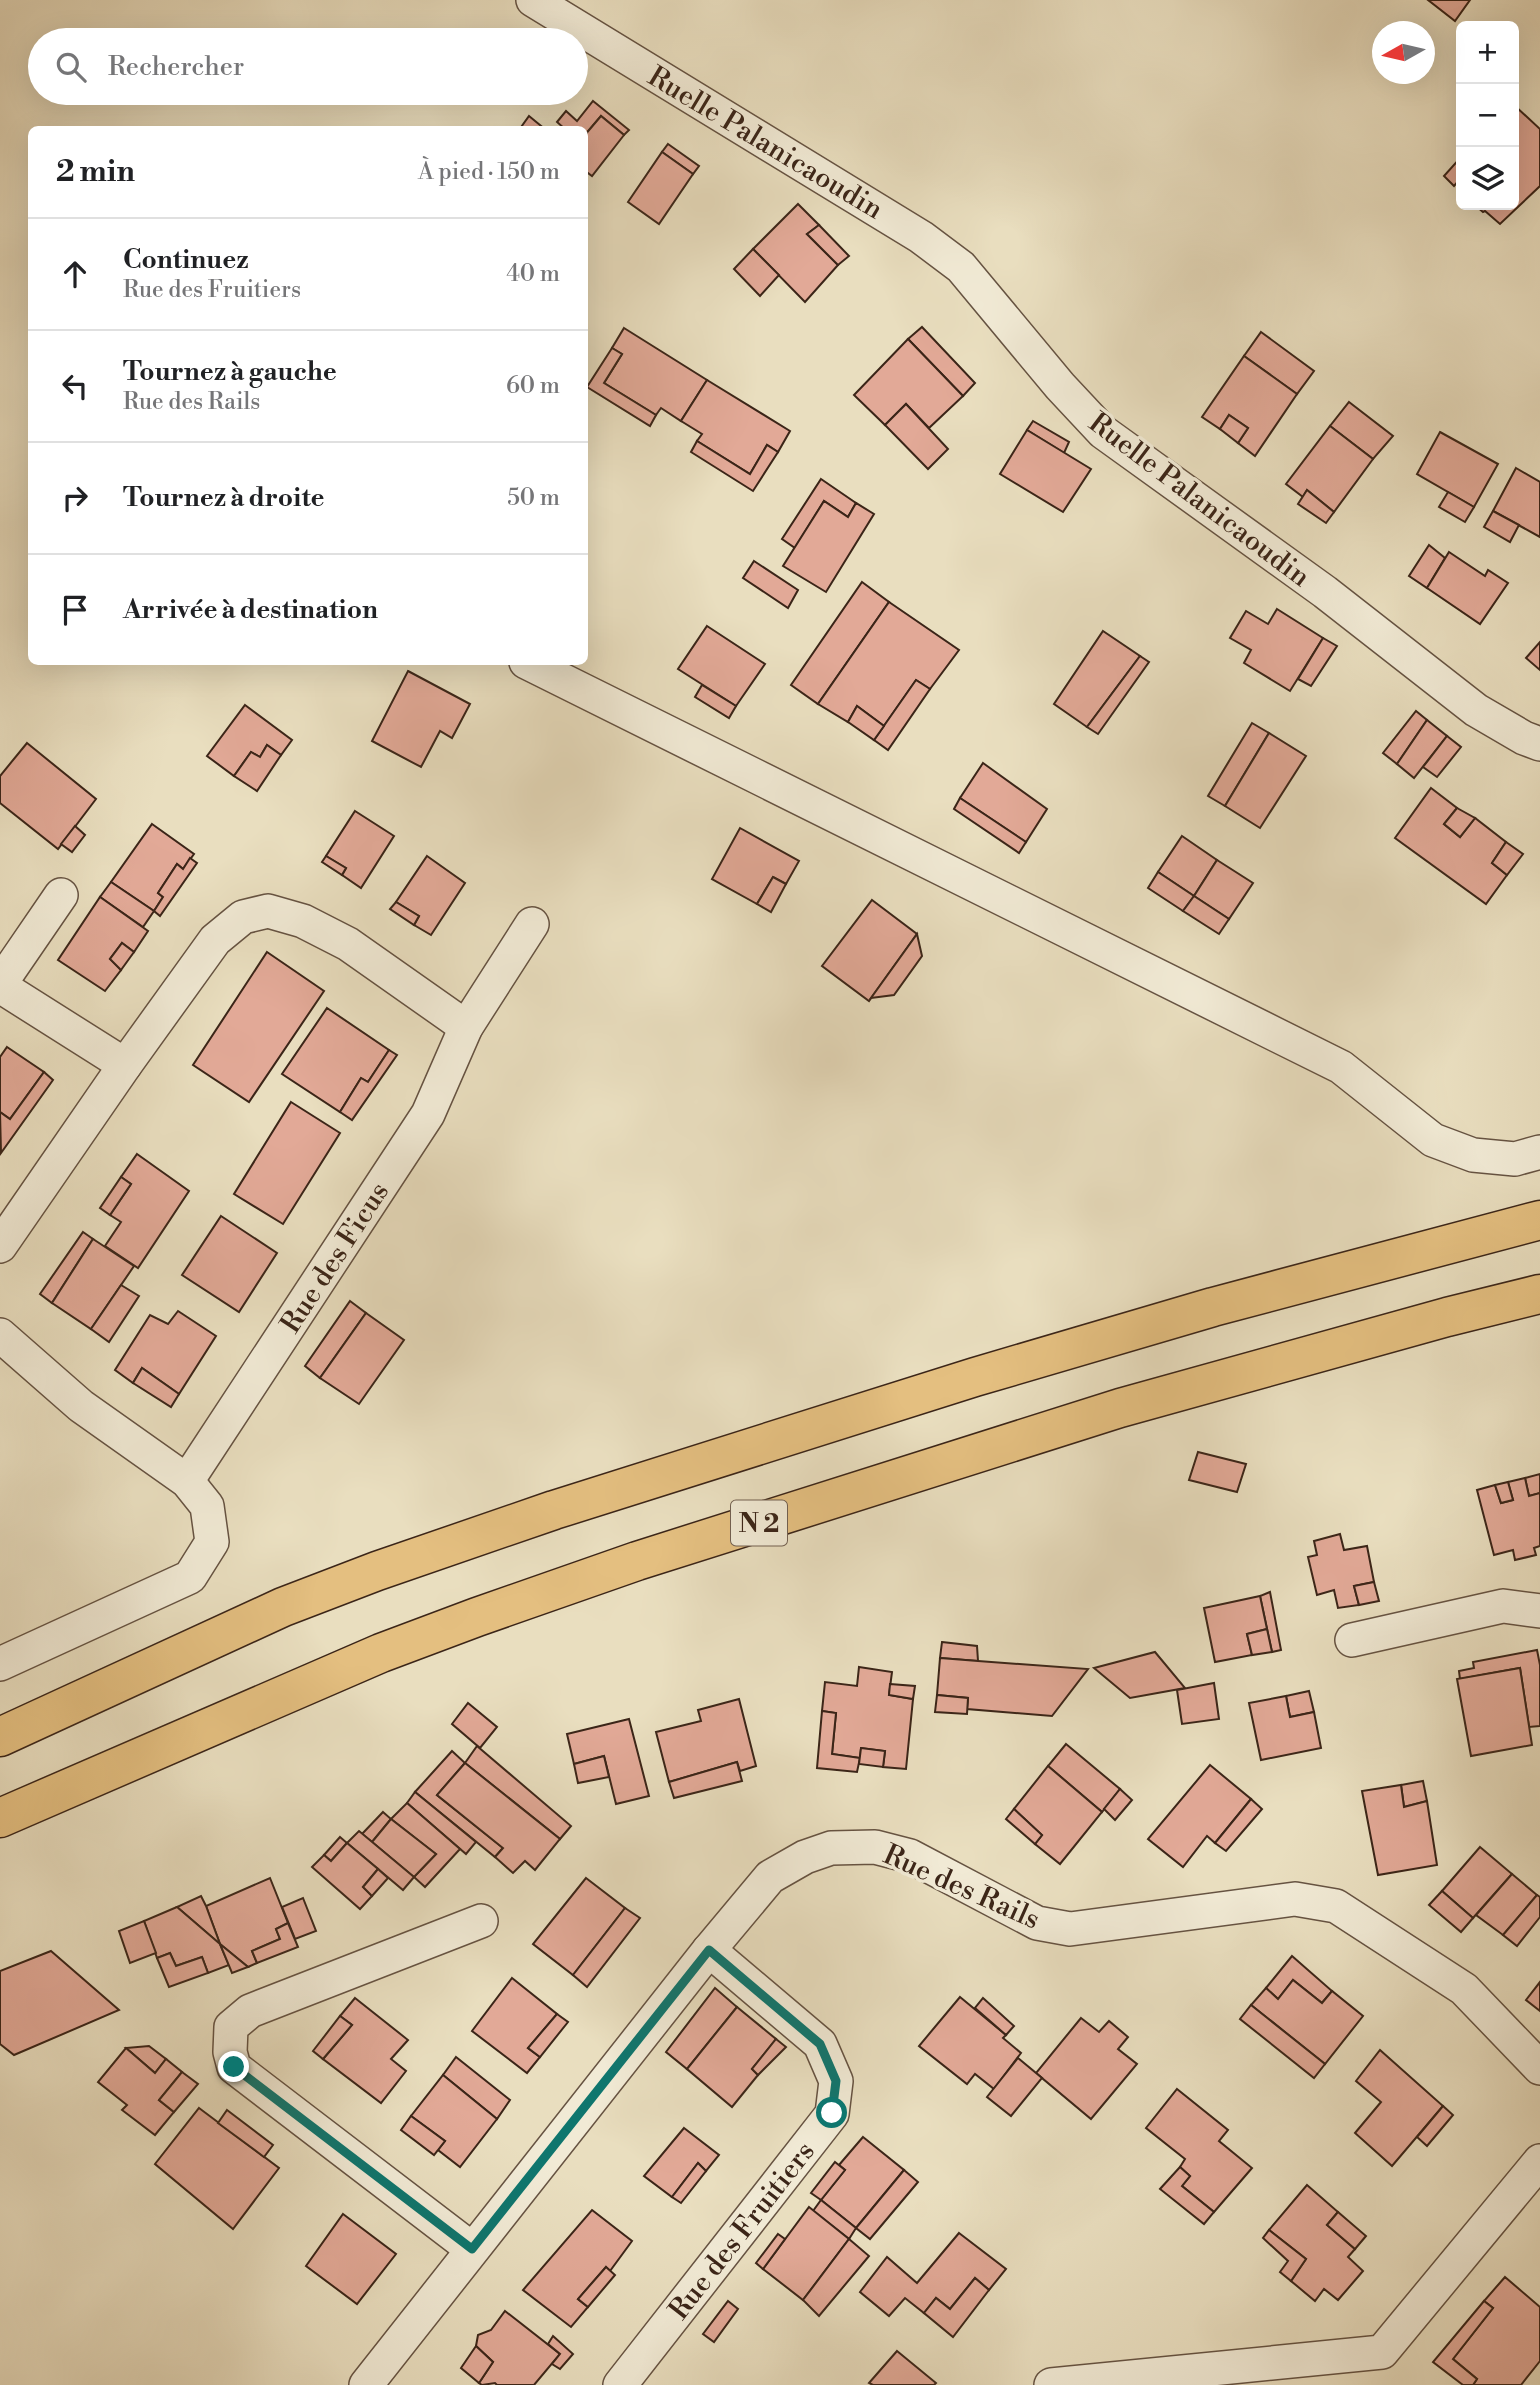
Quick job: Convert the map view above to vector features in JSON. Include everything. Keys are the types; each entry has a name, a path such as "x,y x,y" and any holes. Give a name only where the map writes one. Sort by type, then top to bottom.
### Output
{"highway":[{"path":"0,1737 283,1607 541,1514 975,1377 1213,1307 1540,1220"},
{"name":"N 2","path":"0,1818 381,1653 637,1561 1119,1408 1447,1317 1540,1294"}],"street":[{"name":"Ruelle Palanicaoudin","path":"533,0 579,28"},
{"name":"Ruelle Palanicaoudin","path":"588,34 921,237 961,267 1060,386 1103,432 1325,593 1476,710 1524,738 1540,744"},
{"path":"532,665 1341,1067 1433,1140 1473,1155 1515,1159 1540,1152"},
{"path":"61,895 0,985 125,1065"},
{"path":"0,1246 215,940 243,916 268,911 303,921 348,944 467,1027"},
{"name":"Rue des Ficus","path":"187,1480 428,1114 467,1027 532,924"},
{"path":"0,1335 81,1406 187,1480 208,1506 212,1542 190,1577 0,1664"},
{"path":"1352,1640 1503,1606 1540,1611"},
{"name":"Rue des Rails","path":"366,2385 709,1950 770,1877 805,1857 831,1848 875,1847 909,1856 1037,1923 1070,1929 1295,1899 1336,1906 1464,1989 1540,2068"},
{"path":"472,2249 234,2067 230,2052 231,2026 250,2011 481,1921"},
{"name":"Rue des Fruitiers","path":"620,2385 832,2113 836,2081 820,2044 709,1950"},
{"path":"1051,2385 1382,2352 1540,2161"}],"building":[{"path":"1428,0 1470,0 1455,21"},
{"path":"593,101 629,130 624,135 601,116 588,131 588,126 562,126 557,122 566,111 577,121"},
{"path":"1519,110 1540,129 1540,186 1519,206"},
{"path":"529,116 541,126 522,126"},
{"path":"601,116 624,135 592,176 588,173 588,131"},
{"path":"668,144 699,166 693,174 662,152"},
{"path":"662,152 693,174 659,224 628,202"},
{"path":"1456,163 1454,186 1444,176"},
{"path":"798,204 819,225 807,234 838,265 805,302 753,249"},
{"path":"1481,210 1515,210 1500,224"},
{"path":"819,225 849,256 838,265 807,234"},
{"path":"753,249 779,275 760,296 734,269"},
{"path":"922,327 975,383 963,396 908,339"},
{"path":"624,328 707,380 681,421 661,408 656,415 604,383 622,354 612,348"},
{"path":"1261,332 1314,371 1297,394 1244,356"},
{"path":"908,339 963,396 929,428 906,404 885,425 854,395"},
{"path":"612,348 622,354 604,383 656,415 650,426 588,385"},
{"path":"1244,356 1297,394 1255,456 1238,443 1248,428 1229,415 1220,429 1202,417"},
{"path":"707,380 790,431 778,452 767,445 750,474 697,441 702,434 681,421"},
{"path":"1349,402 1393,436 1373,459 1330,426"},
{"path":"906,404 948,449 928,469 885,425"},
{"path":"1229,415 1248,428 1238,443 1220,429"},
{"path":"1033,421 1069,442 1064,453 1027,430"},
{"path":"1330,426 1373,459 1334,512 1307,490 1303,497 1286,484"},
{"path":"1027,430 1091,469 1063,512 1000,474"},
{"path":"1440,432 1498,464 1474,507 1417,474"},
{"path":"697,441 750,474 767,445 778,452 753,491 691,452"},
{"path":"1516,468 1540,482 1540,537 1493,511"},
{"path":"821,479 856,503 848,517 824,501 795,548 782,539"},
{"path":"1307,490 1334,512 1326,523 1298,504"},
{"path":"1448,492 1474,507 1465,522 1439,507"},
{"path":"824,501 848,517 856,503 874,514 826,592 783,566"},
{"path":"1493,511 1519,525 1510,542 1484,527"},
{"path":"1429,545 1445,558 1427,588 1409,576"},
{"path":"1449,552 1485,576 1488,570 1508,583 1480,624 1427,588"},
{"path":"754,561 798,590 788,608 743,578"},
{"path":"862,582 889,602 818,704 791,685"},
{"path":"889,602 959,650 930,689 916,680 884,726 857,706 848,722 818,704"},
{"path":"1277,609 1323,638 1290,691 1244,663 1251,650 1230,638 1246,611 1268,624"},
{"path":"707,626 765,664 736,706 678,669"},
{"path":"1103,631 1140,656 1087,727 1054,704"},
{"path":"1323,638 1337,646 1311,686 1298,679"},
{"path":"1540,642 1540,670 1526,658"},
{"path":"1140,656 1149,662 1098,734 1087,727"},
{"path":"408,671 470,704 452,738 440,731 421,767 372,741"},
{"path":"916,680 930,689 888,750 874,740"},
{"path":"702,685 736,706 729,718 695,697"},
{"path":"245,705 292,740 281,755 267,745 260,757 251,752 234,776 207,756"},
{"path":"857,706 884,726 874,740 848,722"},
{"path":"1416,711 1427,720 1397,764 1383,753"},
{"path":"1427,720 1447,736 1414,778 1397,764"},
{"path":"1252,723 1269,733 1225,806 1208,796"},
{"path":"1269,733 1306,756 1260,828 1225,806"},
{"path":"1447,736 1461,747 1437,777 1423,767"},
{"path":"27,743 96,799 58,849 0,803 0,776"},
{"path":"267,745 281,755 257,791 234,776 251,752 260,757"},
{"path":"983,763 1047,809 1026,842 960,798"},
{"path":"1431,788 1457,808 1444,824 1460,837 1475,818 1506,842 1492,863 1507,875 1486,904 1395,838"},
{"path":"960,798 1026,842 1019,853 954,809"},
{"path":"1457,808 1475,818 1460,837 1444,824"},
{"path":"355,811 394,836 361,888 342,875 346,868 326,856"},
{"path":"152,824 194,854 183,869 177,864 158,893 163,897 154,911 111,882"},
{"path":"75,826 85,835 72,852 61,844"},
{"path":"740,828 799,861 786,884 773,877 757,904 712,879"},
{"path":"1182,836 1217,860 1194,896 1158,872"},
{"path":"1506,842 1523,854 1507,875 1492,863"},
{"path":"326,856 346,868 342,875 322,862"},
{"path":"427,856 465,883 431,935 414,925 419,916 396,902"},
{"path":"190,858 197,863 160,916 154,911 163,897 158,893 177,864 183,869"},
{"path":"1217,860 1253,883 1229,919 1194,896"},
{"path":"1158,872 1194,896 1183,911 1148,888"},
{"path":"773,877 786,884 771,912 757,904"},
{"path":"111,882 154,911 143,927 100,897"},
{"path":"1194,896 1229,919 1219,934 1183,911"},
{"path":"100,897 148,931 134,952 122,943 110,959 121,970 105,991 58,960"},
{"path":"872,900 917,934 869,1001 822,966"},
{"path":"396,902 419,916 414,925 390,909"},
{"path":"917,934 922,956 894,995 871,998"},
{"path":"122,943 134,952 121,970 110,959"},
{"path":"267,952 324,991 249,1102 193,1065"},
{"path":"327,1008 389,1050 368,1082 361,1078 340,1112 282,1074"},
{"path":"7,1047 44,1072 10,1119 0,1112 0,1057"},
{"path":"389,1050 397,1055 352,1120 340,1112 361,1078 368,1082"},
{"path":"44,1072 53,1080 1,1153 0,1112 10,1119"},
{"path":"291,1102 340,1133 283,1224 234,1194"},
{"path":"137,1154 189,1191 138,1268 105,1246 121,1222 110,1215 131,1184 121,1177"},
{"path":"121,1177 131,1184 110,1215 100,1208"},
{"path":"221,1216 277,1253 239,1312 182,1275"},
{"path":"83,1232 93,1239 52,1303 40,1294"},
{"path":"93,1239 134,1266 91,1329 52,1303"},
{"path":"121,1285 139,1296 109,1342 91,1329"},
{"path":"350,1301 366,1313 320,1378 305,1366"},
{"path":"178,1311 216,1336 179,1394 142,1368 133,1383 115,1370 150,1315 168,1324"},
{"path":"366,1313 404,1340 359,1404 320,1378"},
{"path":"142,1368 179,1394 171,1407 133,1383"},
{"path":"1198,1452 1246,1464 1237,1492 1189,1480"},
{"path":"1540,1474 1540,1493 1529,1496 1525,1478"},
{"path":"1525,1478 1529,1496 1540,1493 1540,1546 1534,1548 1536,1555 1515,1560 1513,1550 1494,1555 1477,1490 1495,1485 1501,1503 1513,1500 1508,1482"},
{"path":"1508,1482 1513,1500 1501,1503 1495,1485"},
{"path":"1340,1534 1344,1550 1367,1546 1374,1582 1354,1586 1359,1605 1338,1608 1334,1590 1317,1595 1308,1557 1317,1555 1314,1541"},
{"path":"1374,1582 1379,1601 1359,1605 1354,1586"},
{"path":"1270,1592 1281,1650 1272,1652 1260,1596"},
{"path":"1260,1596 1267,1629 1247,1634 1252,1655 1215,1662 1204,1608"},
{"path":"1267,1629 1272,1652 1252,1655 1247,1634"},
{"path":"942,1642 977,1646 978,1661 940,1658"},
{"path":"1537,1650 1540,1665 1540,1726 1529,1727 1520,1668 1460,1679 1459,1671 1474,1668 1473,1662"},
{"path":"1155,1652 1185,1688 1130,1698 1094,1668"},
{"path":"940,1658 1088,1669 1052,1716 967,1709 968,1698 937,1695"},
{"path":"859,1667 892,1672 889,1695 913,1699 906,1769 883,1767 885,1751 861,1748 860,1758 832,1754 836,1713 822,1711 825,1682 857,1686"},
{"path":"1520,1668 1532,1745 1471,1756 1457,1679"},
{"path":"1214,1683 1219,1719 1182,1724 1177,1690"},
{"path":"890,1684 915,1686 913,1699 889,1695"},
{"path":"1309,1691 1314,1712 1290,1717 1286,1696"},
{"path":"937,1695 968,1698 967,1714 935,1712"},
{"path":"1286,1696 1290,1717 1314,1712 1321,1748 1261,1760 1249,1703"},
{"path":"739,1699 756,1766 740,1771 737,1762 669,1782 656,1732 701,1721 698,1710"},
{"path":"468,1703 497,1727 480,1748 452,1724"},
{"path":"822,1711 836,1713 832,1754 860,1758 857,1772 817,1768"},
{"path":"629,1719 649,1796 616,1804 604,1756 574,1764 567,1734"},
{"path":"1066,1744 1120,1789 1102,1812 1048,1766"},
{"path":"477,1746 571,1826 560,1839 465,1763"},
{"path":"861,1748 885,1751 883,1767 859,1764"},
{"path":"452,1751 465,1763 437,1795 503,1848 495,1857 415,1792"},
{"path":"604,1756 609,1777 578,1783 574,1764"},
{"path":"737,1762 742,1781 674,1798 669,1782"},
{"path":"465,1763 560,1839 535,1870 525,1861 513,1873 495,1857 503,1848 437,1795"},
{"path":"1210,1765 1251,1799 1215,1843 1207,1836 1183,1867 1148,1839"},
{"path":"1048,1766 1102,1812 1060,1864 1035,1844 1042,1835 1014,1809"},
{"path":"1423,1781 1427,1801 1404,1807 1401,1785"},
{"path":"1401,1785 1404,1807 1427,1801 1437,1865 1378,1875 1362,1791"},
{"path":"1120,1789 1132,1800 1115,1820 1104,1809"},
{"path":"415,1792 476,1842 466,1854 407,1803"},
{"path":"1251,1799 1262,1809 1226,1851 1215,1843"},
{"path":"407,1803 460,1849 425,1887 414,1877 436,1854 391,1819"},
{"path":"1014,1809 1042,1835 1035,1844 1006,1819"},
{"path":"383,1812 391,1819 372,1842 362,1834"},
{"path":"391,1819 436,1854 414,1877 372,1842"},
{"path":"359,1831 414,1877 403,1890 347,1843"},
{"path":"340,1837 347,1843 331,1861 324,1855"},
{"path":"347,1843 378,1869 363,1887 372,1896 360,1909 312,1867 324,1855 331,1861"},
{"path":"1480,1847 1512,1874 1473,1918 1442,1891"},
{"path":"378,1869 388,1878 372,1896 363,1887"},
{"path":"1512,1874 1537,1895 1503,1935 1476,1915"},
{"path":"270,1878 288,1923 276,1929 280,1939 252,1951 257,1963 248,1967 220,1944 206,1906"},
{"path":"586,1878 625,1908 573,1975 533,1944"},
{"path":"1442,1891 1473,1918 1461,1932 1429,1905"},
{"path":"1537,1895 1540,1897 1540,1917 1517,1946 1503,1935"},
{"path":"201,1896 206,1906 220,1944 177,1907"},
{"path":"303,1898 316,1931 295,1939 282,1907"},
{"path":"177,1907 220,1944 229,1965 208,1973 202,1957 176,1966 170,1953 157,1958 144,1921"},
{"path":"625,1908 640,1918 587,1987 573,1975"},
{"path":"144,1921 156,1953 130,1963 119,1931"},
{"path":"288,1923 298,1947 257,1963 252,1951 280,1939 276,1929"},
{"path":"220,1944 248,1967 232,1973"},
{"path":"51,1951 119,2010 14,2055 0,2044 0,1971"},
{"path":"170,1953 176,1966 202,1957 208,1973 169,1987 157,1958"},
{"path":"1292,1956 1332,1991 1322,2003 1293,1980 1278,1999 1266,1988"},
{"path":"512,1978 557,2014 528,2048 540,2057 527,2073 472,2031"},
{"path":"1293,1980 1322,2003 1332,1991 1363,2016 1325,2064 1251,2005 1266,1988 1278,1999"},
{"path":"1540,1982 1540,2011 1526,2000"},
{"path":"715,1988 737,2007 687,2069 666,2052"},
{"path":"960,1997 1006,2035 1003,2038 1021,2053 994,2089 975,2074 967,2084 919,2046"},
{"path":"355,1998 408,2040 391,2059 406,2071 381,2103 323,2059 352,2025 340,2016"},
{"path":"983,1998 1014,2026 1006,2035 975,2008"},
{"path":"1251,2005 1325,2064 1314,2078 1240,2019"},
{"path":"737,2007 776,2039 752,2069 758,2075 732,2107 687,2069"},
{"path":"557,2014 568,2022 540,2057 528,2048"},
{"path":"340,2016 352,2025 323,2059 313,2051"},
{"path":"1081,2018 1099,2032 1109,2021 1128,2037 1118,2049 1137,2064 1091,2119 1036,2073"},
{"path":"776,2039 786,2047 758,2075 752,2069"},
{"path":"149,2046 166,2059 155,2073 126,2048"},
{"path":"126,2048 155,2073 166,2059 182,2072 159,2100 174,2112 155,2135 122,2110 127,2105 98,2082"},
{"path":"1380,2050 1443,2106 1392,2166 1355,2133 1381,2102 1356,2081"},
{"path":"456,2057 510,2100 497,2119 443,2075"},
{"path":"1018,2058 1042,2078 1011,2116 987,2097"},
{"path":"182,2072 198,2084 174,2112 159,2100"},
{"path":"443,2075 497,2119 460,2167 438,2150 445,2141 411,2116"},
{"path":"1177,2089 1228,2130 1219,2141 1252,2168 1214,2212 1182,2186 1190,2176 1180,2167 1185,2159 1146,2128"},
{"path":"1443,2106 1453,2115 1427,2146 1417,2137"},
{"path":"199,2108 279,2168 233,2229 155,2164"},
{"path":"227,2110 273,2145 264,2157 218,2123"},
{"path":"411,2116 445,2141 434,2155 401,2130"},
{"path":"684,2128 719,2155 706,2171 698,2163 672,2197 644,2176"},
{"path":"863,2137 904,2170 856,2228 821,2200 845,2170 839,2165"},
{"path":"835,2162 845,2170 821,2200 811,2193"},
{"path":"698,2163 706,2171 681,2203 672,2197"},
{"path":"1180,2167 1190,2176 1182,2186 1214,2212 1204,2224 1160,2189"},
{"path":"904,2170 918,2182 870,2239 856,2228"},
{"path":"1307,2185 1338,2212 1327,2225 1355,2249 1348,2257 1363,2271 1338,2300 1324,2289 1315,2301 1291,2281 1306,2259 1269,2230"},
{"path":"821,2200 856,2228 849,2239 813,2211"},
{"path":"809,2207 849,2239 803,2300 763,2269"},
{"path":"592,2210 632,2241 610,2271 606,2267 578,2299 588,2307 571,2327 523,2290"},
{"path":"1338,2212 1366,2236 1355,2249 1327,2225"},
{"path":"343,2214 396,2254 357,2304 306,2266"},
{"path":"1269,2230 1306,2259 1291,2281 1280,2272 1288,2261 1263,2238"},
{"path":"959,2233 1006,2269 989,2290 975,2278 950,2309 936,2298 924,2313 905,2298 889,2316 860,2292 887,2257 917,2283"},
{"path":"778,2234 785,2239 763,2269 756,2263"},
{"path":"849,2239 869,2256 819,2316 803,2300"},
{"path":"606,2267 615,2275 588,2307 578,2299"},
{"path":"1505,2277 1540,2307 1540,2361 1521,2385 1473,2385 1477,2379 1453,2359 1493,2308 1484,2301"},
{"path":"975,2278 989,2290 953,2337 924,2313 936,2298 950,2309"},
{"path":"728,2301 738,2309 714,2342 703,2334"},
{"path":"1484,2301 1493,2308 1453,2359 1477,2379 1473,2385 1463,2385 1433,2362"},
{"path":"505,2311 560,2354 534,2385 479,2383 493,2362 476,2346 478,2335 491,2330"},
{"path":"553,2336 573,2354 560,2369 552,2364 560,2354 548,2344"},
{"path":"476,2346 493,2362 479,2383 461,2368"},
{"path":"897,2351 936,2383 869,2383"}],"route":[{"path":"234,2067 472,2249 709,1950 820,2044 836,2081 832,2113"}]}
